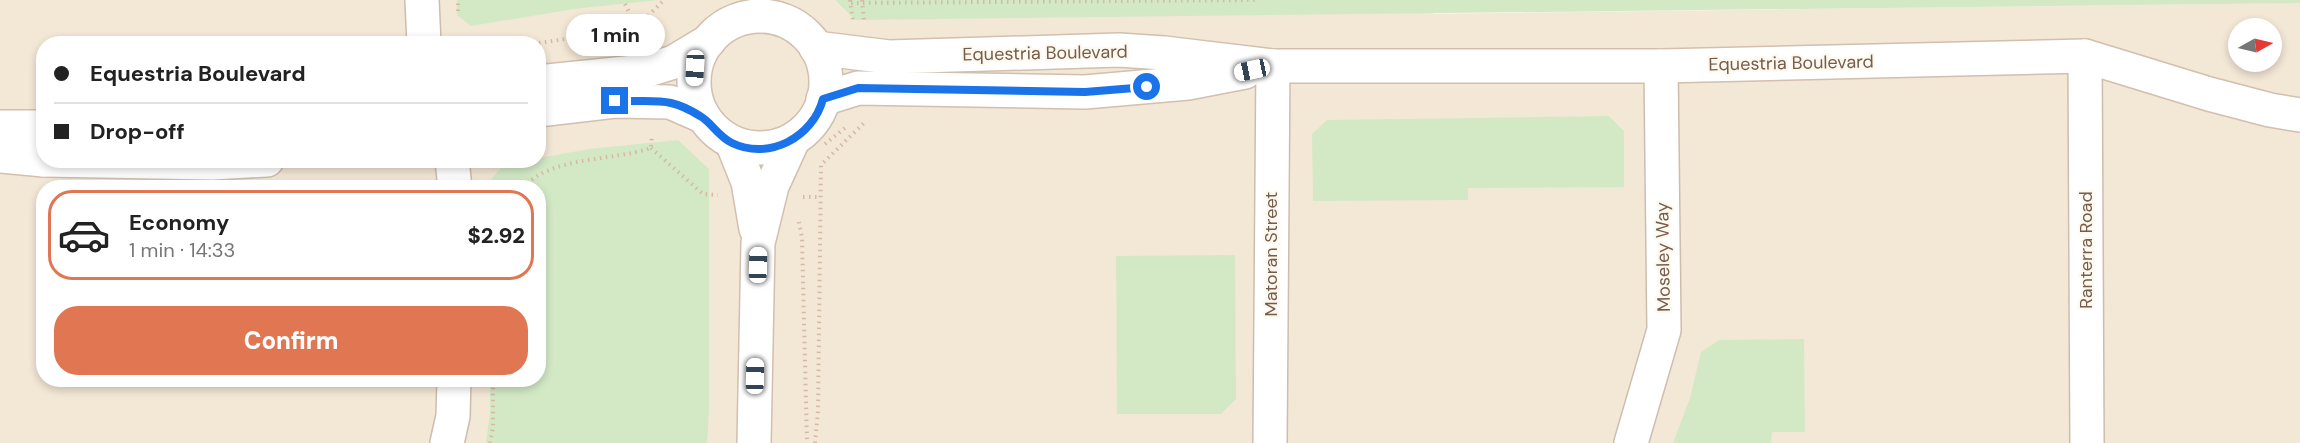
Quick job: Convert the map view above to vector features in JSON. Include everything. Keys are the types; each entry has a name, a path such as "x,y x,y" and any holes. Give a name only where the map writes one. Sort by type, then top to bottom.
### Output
{"street":[{"path":"422,0 424,36"},
{"path":"734,0 714,35 704,47 695,68 694,90 702,116 713,130 732,142 748,148 762,149 794,140"},
{"path":"546,81 645,71 674,62 738,19 760,16 778,10 802,31 816,48 825,69 826,89 820,109 809,126 794,140 772,186 758,243"},
{"name":"Equestria Boulevard","path":"816,48 889,57 1119,50 1273,66 1661,66 2085,56 2209,94 2270,110 2300,115"},
{"name":"Ranterra Road","path":"2085,56 2087,443"},
{"name":"Equestria Boulevard","path":"823,99 858,88 1085,92 1188,83 1273,66"},
{"name":"Matoran Street","path":"1270,443 1273,66"},
{"name":"Moseley Way","path":"1631,443 1664,330 1661,66"},
{"path":"546,109 615,101 670,102 702,116"},
{"path":"0,127 36,127"},
{"path":"732,142 748,182 758,243 754,443"},
{"path":"0,156 36,159"},
{"path":"447,443 453,416 454,387"}],"path":[{"path":"546,42 623,30 648,16 664,0"},
{"path":"851,3 1259,0"},
{"path":"862,2 864,54"},
{"path":"814,443 818,411 821,165 866,123 865,88"},
{"path":"798,217 802,238 807,443"},
{"path":"490,443 493,428 493,387"}],"shaded area":[{"path":"0,0 1432,0 1433,14 2300,3 2300,443 0,443"}],"green space":[{"path":"457,0 659,0 574,9 471,26 457,15"},
{"path":"835,0 2300,0 2300,3 855,20"},
{"path":"1609,116 1624,131 1624,187 1468,188 1468,200 1313,201 1312,134 1327,120"},
{"path":"678,140 709,169 707,443 486,443 490,413 490,387 546,387 546,180 491,180 501,168 546,168 546,157 589,149"},
{"path":"1235,255 1236,399 1221,414 1117,414 1116,256"},
{"path":"1804,339 1805,432 1772,432 1771,443 1673,443 1690,398 1701,352 1719,340"}],"route":[{"path":"615,101 670,102 702,116 713,130 732,142 748,148 762,149 794,140 809,126 820,109 823,99 858,88 1085,92 1147,87"}]}
